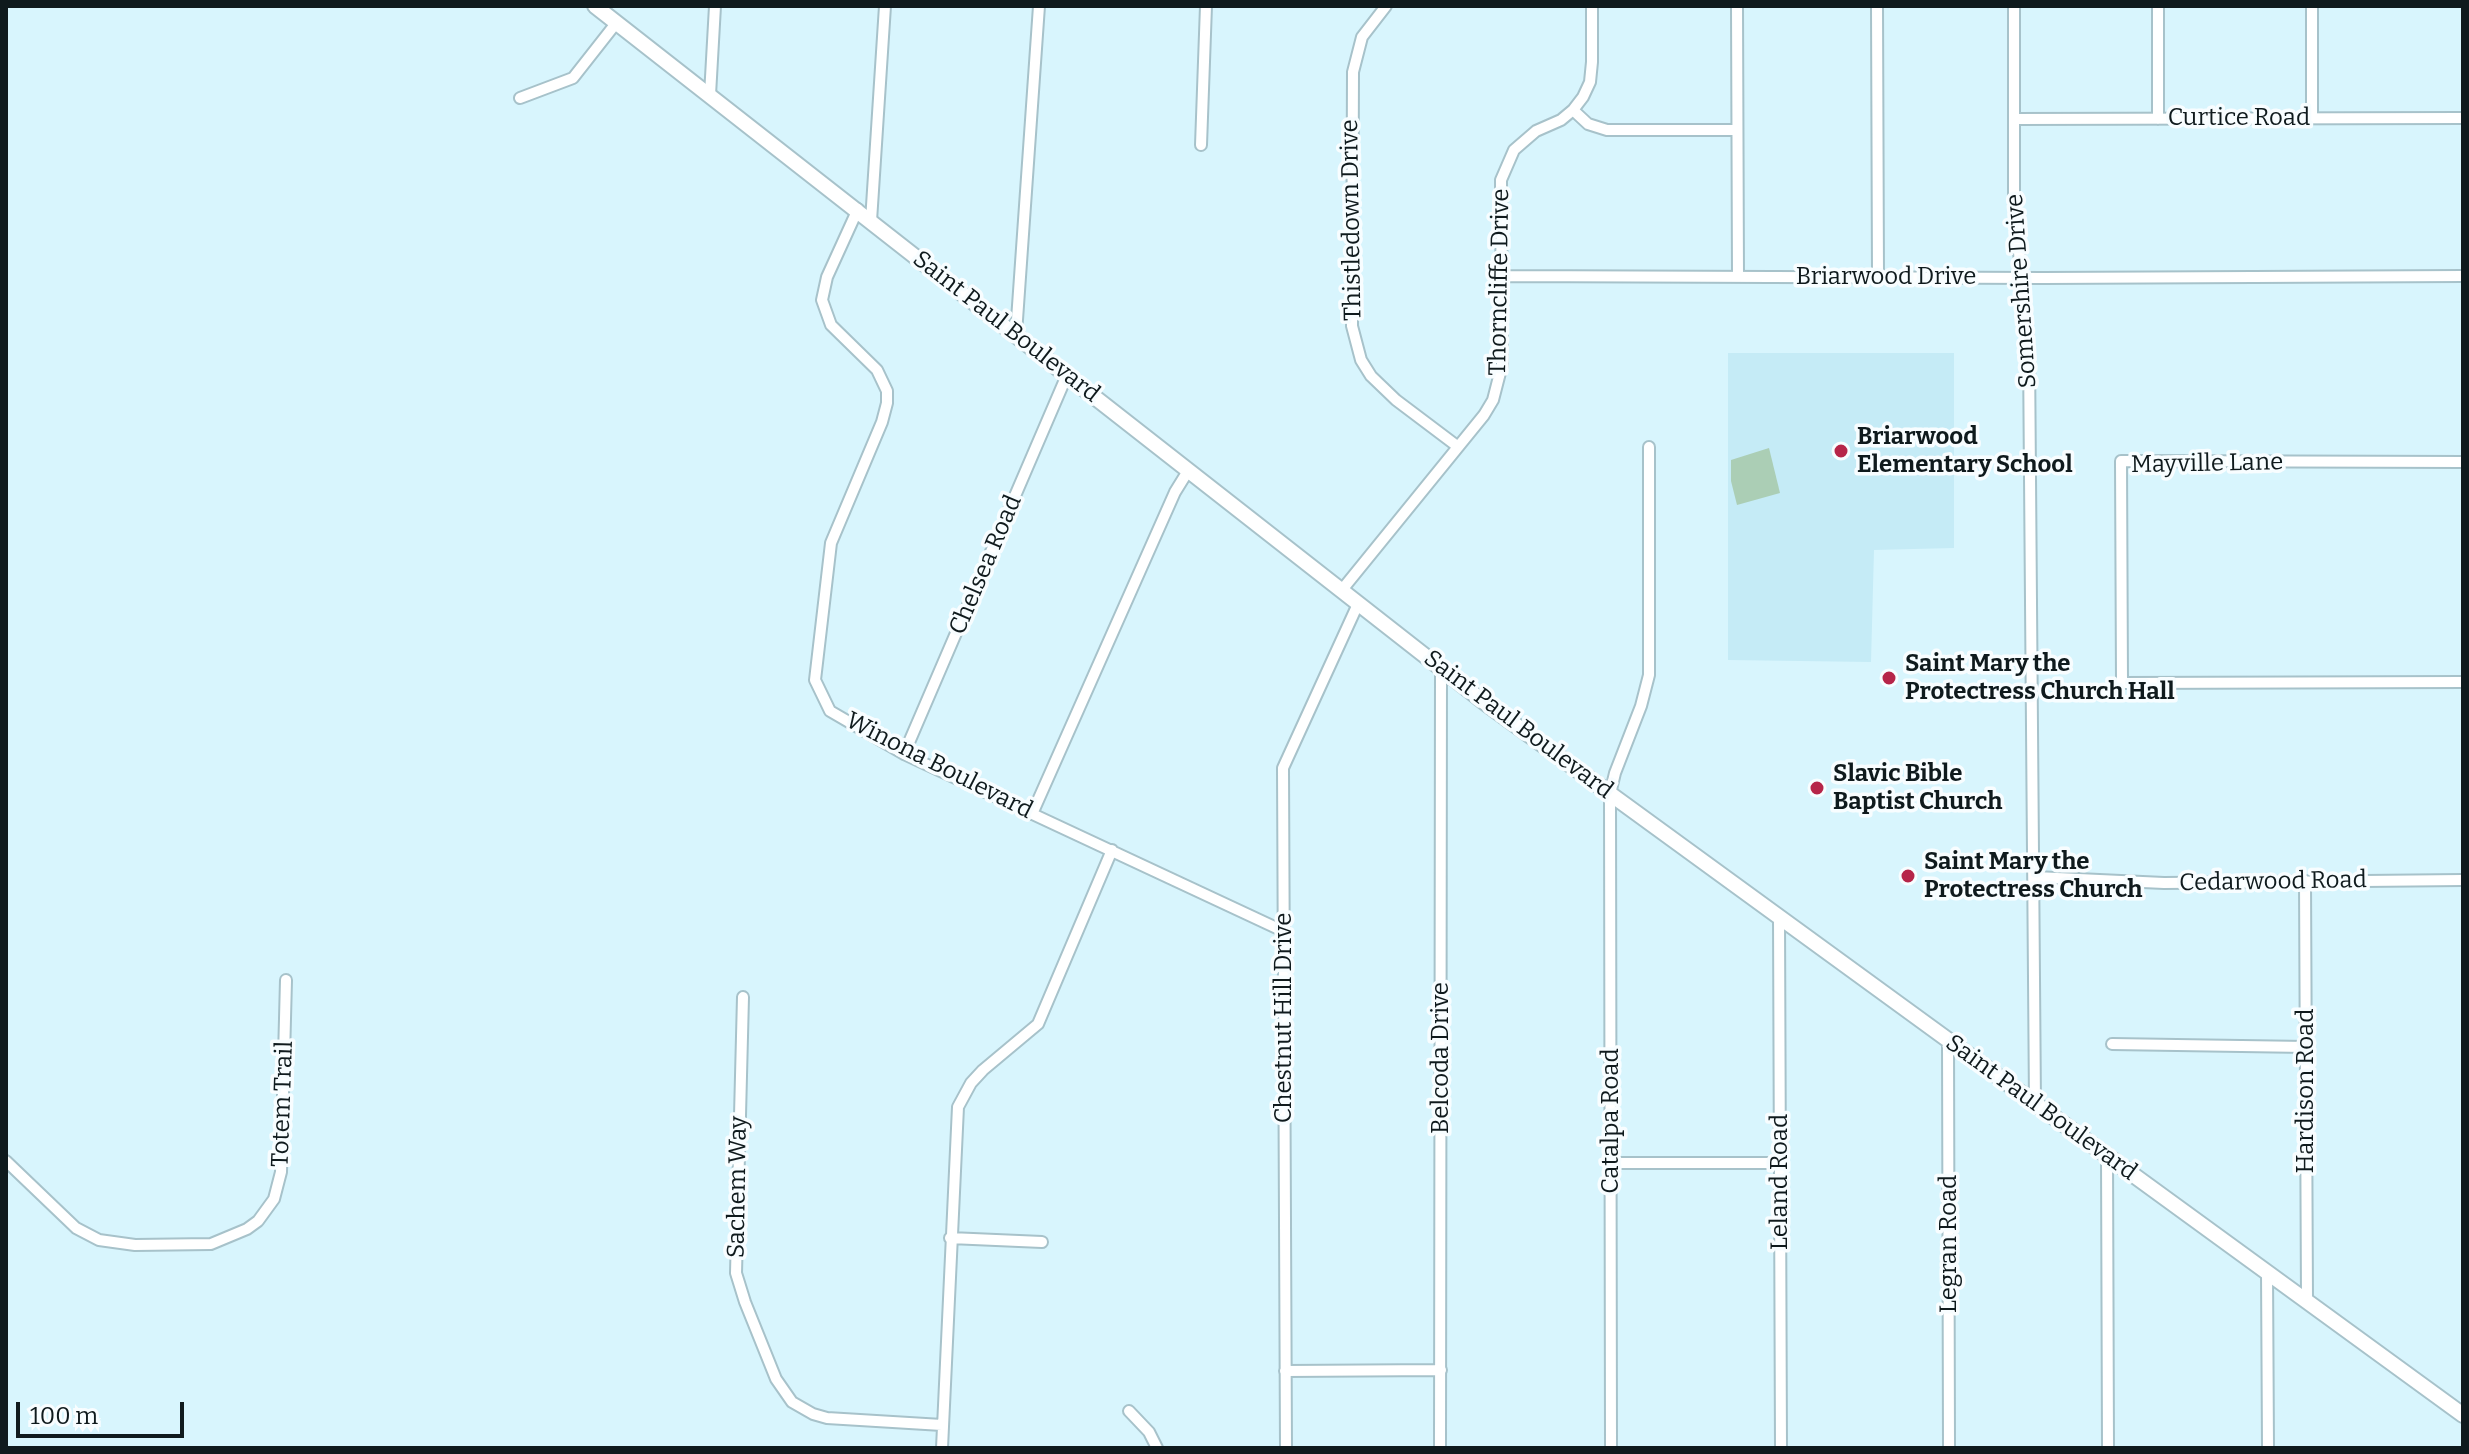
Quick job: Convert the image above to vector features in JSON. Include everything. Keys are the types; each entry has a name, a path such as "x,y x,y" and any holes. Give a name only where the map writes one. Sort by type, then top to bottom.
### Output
{"main road":[{"name":"Saint Paul Boulevard","path":"595,6 1441,668 2463,1415"}],"street":[{"path":"710,95 715,6"},
{"path":"871,221 885,6"},
{"path":"1016,334 1039,6"},
{"path":"1201,145 1206,6"},
{"name":"Thistledown Drive","path":"1386,6 1362,37 1353,72 1350,307 1353,335 1361,360 1371,376 1396,400 1457,446"},
{"path":"1592,6 1590,82 1573,110 1588,124 1607,130 1737,130"},
{"path":"1737,6 1738,277"},
{"path":"1877,6 1878,277"},
{"name":"Somershire Drive","path":"2014,6 2014,203 2029,351 2035,1104"},
{"path":"2158,6 2158,119"},
{"path":"2312,6 2312,118"},
{"path":"520,98 573,78 617,22"},
{"name":"Thorncliffe Drive","path":"1341,591 1484,415 1499,384 1502,365 1500,191 1509,157 1527,137 1573,110"},
{"name":"Curtice Road","path":"2014,119 2463,118"},
{"name":"Winona Boulevard","path":"858,209 827,277 822,300 824,312 837,332 877,370 887,391 887,403 882,422 831,543 815,680 830,711 904,754 1283,931"},
{"name":"Briarwood Drive","path":"1501,276 2463,276"},
{"name":"Chelsea Road","path":"904,754 1067,375"},
{"name":"Catalpa Road","path":"1611,1448 1610,794 1649,675 1649,447"},
{"name":"Mayville Lane","path":"2463,462 2121,461 2122,683 2463,682"},
{"path":"1032,814 1175,492 1188,471"},
{"name":"Chestnut Hill Drive","path":"1286,1448 1283,768 1358,604"},
{"name":"Belcoda Drive","path":"1440,1448 1441,668"},
{"path":"942,1448 956,1120 963,1096 983,1070 1038,1024 1112,850"},
{"name":"Cedarwood Road","path":"2035,877 2164,883 2463,880"},
{"name":"Hardison Road","path":"2305,881 2307,1301"},
{"name":"Leland Road","path":"1779,917 1781,1448"},
{"name":"Totem Trail","path":"6,1161 76,1228 99,1240 135,1245 211,1244 247,1229 258,1221 274,1199 281,1172 286,980"},
{"name":"Sachem Way","path":"743,997 736,1273 776,1379 792,1402 827,1418 942,1425"},
{"name":"Legran Road","path":"1948,1040 1949,1448"},
{"path":"2112,1044 2306,1047"},
{"path":"2107,1155 2108,1448"},
{"path":"1611,1163 1779,1163"},
{"path":"950,1238 1042,1242"},
{"path":"2267,1272 2268,1448"},
{"path":"1285,1371 1441,1370"},
{"path":"1129,1411 1149,1432 1157,1448"}],"shaded area":[{"name":"Briarwood Elementary School","path":"1728,353 1954,353 1954,548 1874,550 1871,662 1728,660"}],"green space":[{"path":"1769,448 1780,493 1737,505 1731,481 1731,460"}],"place":[{"name":"Briarwood Elementary School","path":"1841,451"},
{"name":"Saint Mary the Protectress Church Hall","path":"1889,678"},
{"name":"Slavic Bible Baptist Church","path":"1817,788"},
{"name":"Saint Mary the Protectress Church","path":"1908,876"}]}
